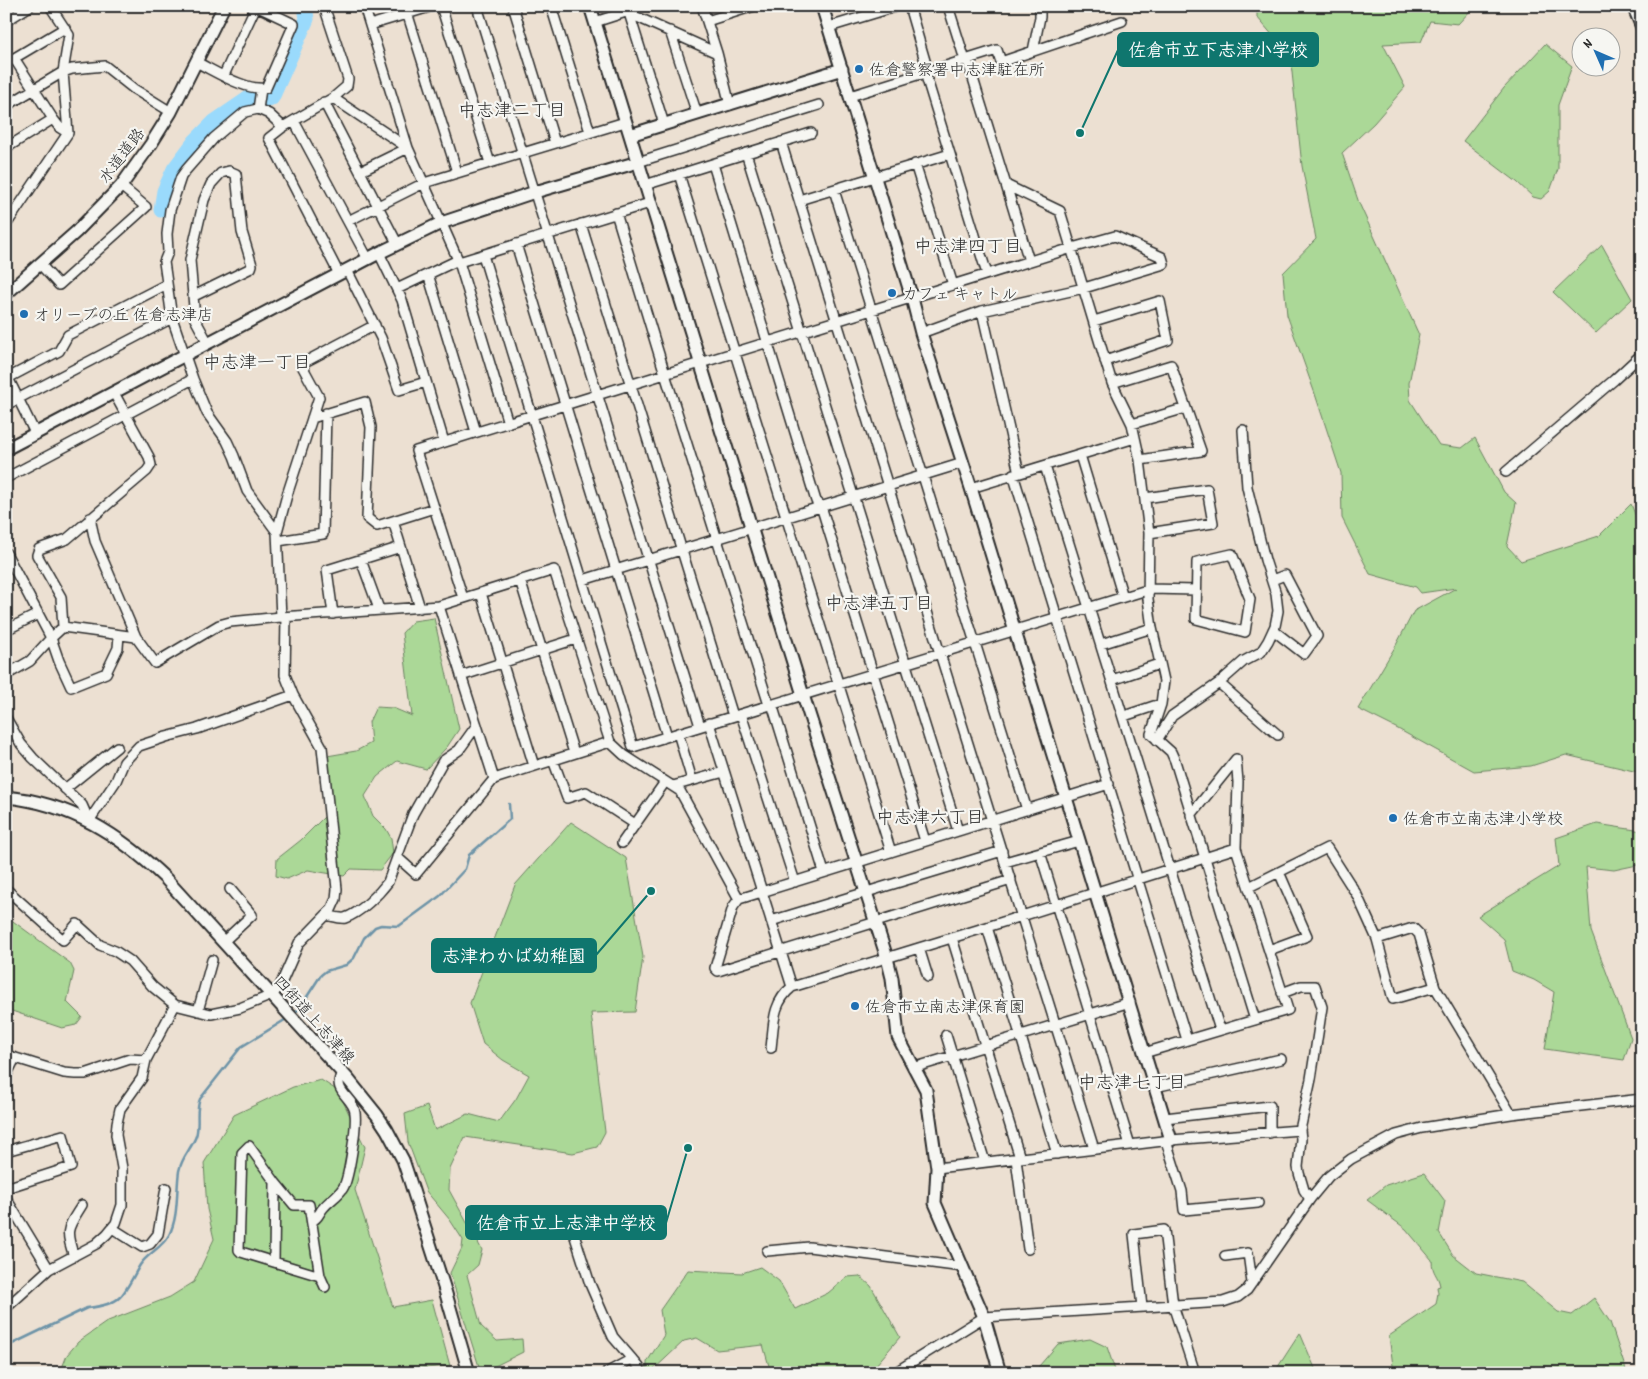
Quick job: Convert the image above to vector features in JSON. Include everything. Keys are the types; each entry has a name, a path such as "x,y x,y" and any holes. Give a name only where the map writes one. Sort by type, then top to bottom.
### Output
{"street":[{"path":"6,21 30,6"},
{"path":"6,225 68,133 64,72 69,35 50,6"},
{"name":"水道道路","path":"6,294 76,232 121,186 171,112 224,6"},
{"path":"196,62 247,86 261,89 266,88 294,24 256,6 224,75"},
{"path":"324,6 348,79 347,86 333,98 283,127 269,138 343,272 375,325 400,390 426,382"},
{"path":"364,6 408,148 458,261 508,423"},
{"path":"370,25 406,10 433,6"},
{"path":"441,6 490,163"},
{"path":"477,6 649,559 705,725 724,772 792,987"},
{"path":"513,6 555,143"},
{"path":"551,6 590,132"},
{"path":"590,6 892,978 898,1037 926,1090 938,1168 935,1203 984,1317 1000,1373"},
{"path":"702,6 717,53 730,105"},
{"path":"706,21 741,8 754,6"},
{"path":"822,6 912,298 921,333 972,488 1165,1118 1182,1191 1184,1210 1258,1203"},
{"path":"829,27 871,10 898,6"},
{"path":"909,6 926,72 987,274"},
{"path":"948,6 1029,262"},
{"path":"1033,51 1040,17 1040,6"},
{"path":"1633,6 1642,28"},
{"path":"406,10 458,172"},
{"path":"595,22 626,12 717,53"},
{"path":"629,13 664,124"},
{"path":"850,96 996,50 1001,62 1122,21"},
{"path":"65,28 10,60 34,89 60,128 68,133"},
{"path":"670,31 697,114"},
{"path":"6,106 64,72 72,69 105,66 134,89 171,112"},
{"path":"630,135 842,69"},
{"path":"258,109 261,89"},
{"path":"333,98 408,148"},
{"path":"324,102 397,243"},
{"path":"6,449 397,243 441,222 819,105"},
{"path":"278,537 247,491 227,441 207,412 192,379 172,318 164,262 168,252 167,234 170,210 182,177 193,160 245,112 258,109 269,114 283,127"},
{"path":"6,148 53,119"},
{"path":"294,121 368,259"},
{"path":"348,221 424,183 625,122"},
{"path":"645,185 811,133"},
{"path":"781,142 1094,1149"},
{"path":"361,171 408,148"},
{"path":"746,153 958,831"},
{"path":"799,200 950,154"},
{"path":"713,164 816,501 821,506 925,841"},
{"path":"915,164 953,285"},
{"path":"194,296 251,268 252,265 242,232 236,174 229,171 221,173 211,184 204,200 190,260 195,319 208,343"},
{"path":"679,174 840,684 890,852"},
{"path":"1006,185 1060,211 1112,383 1132,424 1140,460 1149,533 1150,589 1148,599 1152,628 1164,681 1160,704 1151,734 1171,752 1175,761 1255,1020"},
{"path":"40,264 59,285 146,207 121,186"},
{"path":"834,190 1026,810"},
{"path":"397,289 458,261 650,202"},
{"path":"616,213 665,374 824,872"},
{"path":"581,224 681,549 795,882"},
{"path":"463,598 416,451 1115,236 1162,257 1164,264 1084,288 982,311 921,333"},
{"path":"516,244 667,736"},
{"path":"379,253 402,300 444,442"},
{"path":"483,254 633,747 1150,589 1196,590"},
{"path":"428,274 476,432"},
{"path":"35,434 8,378 59,351 68,335 167,284"},
{"path":"1094,321 1160,301 1168,340 1105,361"},
{"path":"982,311 1016,473 1057,617 1187,1040"},
{"path":"6,405 172,318"},
{"path":"6,889 63,940 77,924 100,945 130,960 153,987 175,1005 211,1014 240,1008 272,996 280,986 299,943 331,910 336,899 337,889 322,748 285,675 284,617 278,537 287,495 319,397 301,364 375,325"},
{"path":"1506,472 1642,354"},
{"path":"1112,383 1171,365 1201,452 1140,460"},
{"path":"6,478 192,379"},
{"path":"63,627 61,597 37,555 39,549 67,539 146,471 150,464 149,457 114,393"},
{"path":"312,418 365,402 371,427 367,518 377,526 434,508"},
{"path":"1132,424 1186,408"},
{"path":"278,537 323,534 326,413"},
{"path":"1157,740 1172,716 1219,683 1244,662 1261,652 1273,630 1278,611 1276,594 1265,560 1247,487 1243,430"},
{"path":"972,488 1135,438"},
{"path":"1080,455 1123,597"},
{"path":"583,580 963,463"},
{"path":"1045,466 1220,1030"},
{"path":"1145,498 1207,489 1213,524 1149,533"},
{"path":"90,518 96,541 136,637 156,663 219,625 230,622 379,609 439,606 554,570 610,742 624,756 680,791 738,899"},
{"path":"393,522 420,608"},
{"path":"333,614 327,570 401,547"},
{"path":"6,552 51,638 71,687 106,673 118,648 119,635"},
{"path":"1232,554 1250,599 1245,632 1196,619 1196,590 1197,562 1232,554"},
{"path":"361,560 379,609"},
{"path":"1272,580 1285,575 1317,636 1304,654 1273,630"},
{"path":"520,580 574,753"},
{"path":"481,593 534,766"},
{"path":"439,606 494,779"},
{"path":"6,630 38,614"},
{"path":"63,627 136,637"},
{"path":"6,675 30,661 63,627"},
{"path":"1101,644 1152,628"},
{"path":"462,676 576,639"},
{"path":"1112,680 1160,664"},
{"path":"1219,683 1278,735"},
{"path":"88,821 116,782 124,762 139,746 197,729 294,695"},
{"path":"1124,716 1160,704"},
{"path":"7,721 21,744 33,758 82,805 88,821"},
{"path":"326,915 344,918 356,912 381,891 388,882 413,814 444,761 459,750 477,725"},
{"path":"678,733 692,780"},
{"path":"397,857 416,874 494,779 610,742"},
{"path":"65,789 117,748"},
{"path":"1144,1053 1288,1010 1236,848 1238,782 1236,759 1191,814"},
{"path":"553,760 567,798 586,792 635,824"},
{"path":"622,843 635,824 669,784 724,772"},
{"path":"1011,880 781,952 718,970 715,968 733,907 738,899 1108,784"},
{"name":"四街道上志津線","path":"6,797 52,807 73,814 107,830 144,858 165,878 342,1073 376,1115 403,1160 444,1287 469,1373"},
{"path":"1005,862 1080,840"},
{"path":"771,1048 776,1007 780,999 792,987 1236,848"},
{"path":"1249,887 1327,848 1357,895 1377,939 1393,999 1435,987"},
{"path":"771,920 1002,851"},
{"path":"1040,852 1130,1145"},
{"path":"1269,950 1307,936 1279,872"},
{"path":"223,942 252,915 230,889"},
{"path":"987,927 1056,1154"},
{"path":"1377,939 1413,928 1420,934 1435,987 1511,1114"},
{"path":"952,938 1018,1158 1028,1249"},
{"path":"919,948 928,977"},
{"path":"198,1010 212,960"},
{"path":"1282,993 1301,986 1315,986 1322,1007 1311,1079 1300,1130 1299,1173 1304,1190 1310,1199"},
{"path":"914,1068 1130,1002"},
{"path":"6,1308 50,1269 96,1244 116,1223 122,1205 122,1168 116,1135 120,1109 142,1078 146,1060 175,1005"},
{"path":"946,1035 985,1162"},
{"path":"6,1076 11,1056 64,1073 75,1074 86,1074 130,1059 146,1060"},
{"path":"1155,1087 1281,1059"},
{"path":"312,1221 317,1219 324,1207 337,1196 348,1176 356,1116 353,1106 341,1091 340,1077 342,1073"},
{"path":"894,1373 984,1317 1223,1302 1238,1297 1247,1290 1310,1199 1330,1176 1351,1159 1396,1135 1422,1128 1511,1114 1642,1099"},
{"path":"1165,1118 1270,1106 1270,1133"},
{"path":"938,1168 1169,1140 1300,1130"},
{"path":"6,1151 63,1135 71,1167 6,1188"},
{"path":"320,1276 240,1252 242,1153 249,1146 274,1182 294,1205 309,1205 320,1276 325,1286"},
{"path":"274,1182 274,1262"},
{"path":"112,1228 142,1248 150,1244 158,1234 166,1188"},
{"path":"6,1198 50,1269"},
{"path":"74,1256 68,1239 69,1227 82,1205"},
{"path":"570,1220 590,1284 613,1337 641,1373"},
{"path":"1142,1307 1134,1234 1164,1230 1172,1305 1195,1373"},
{"path":"766,1251 809,1247 963,1268"},
{"path":"1226,1256 1248,1253 1252,1283"},
{"path":"606,1373 632,1359"}],"green space":[{"path":"1257,6 1431,6 1443,12 1450,6 1487,6 1472,9 1458,24 1430,21 1421,42 1383,44 1405,87 1374,123 1342,153 1359,203 1419,335 1409,383 1410,400 1439,445 1462,448 1475,438 1504,492 1516,503 1507,546 1521,561 1599,536 1631,504 1640,527 1636,581 1642,585 1642,773 1566,755 1531,766 1474,771 1358,709 1414,611 1456,588 1421,593 1416,587 1370,574 1342,518 1341,473 1287,315 1283,273 1316,239 1302,166 1291,63 1274,37 1257,17"},
{"path":"1545,44 1570,64 1570,72 1558,105 1558,169 1550,191 1541,199 1533,197 1517,182 1463,141 1504,88"},
{"path":"1602,245 1632,299 1596,333 1553,292"},
{"path":"434,618 459,729 447,747 426,769 397,761 377,777 365,796 373,816 386,829 391,838 393,853 380,870 351,869 344,876 308,870 287,879 276,876 277,859 301,840 333,808 327,756 356,751 371,743 369,722 376,707 393,708 412,716 402,633 413,621"},
{"path":"571,822 626,858 643,957 635,1012 591,1013 605,1132 597,1147 573,1153 465,1137 450,1169 449,1190 482,1250 478,1265 467,1275 481,1326 497,1341 522,1339 523,1352 481,1373 450,1273 462,1248 463,1240 450,1220 426,1191 408,1142 405,1114 427,1106 435,1130 468,1114 499,1122 516,1099 529,1075 503,1060 483,1044 470,1003 515,885"},
{"path":"1597,824 1642,831 1642,864 1614,870 1586,867 1591,931 1631,1038 1624,1060 1545,1049 1554,992 1534,980 1512,971 1504,939 1478,916 1559,866 1556,838"},
{"path":"6,916 70,963 74,971 67,1002 82,1017 76,1025 62,1028 6,1009"},
{"path":"321,1080 338,1091 365,1147 355,1190 393,1307 432,1300 450,1366 387,1371 355,1370 354,1373 60,1373 67,1355 78,1342 108,1321 170,1297 194,1282 214,1239 207,1209 204,1163 234,1115 293,1087"},
{"path":"1424,1173 1445,1201 1439,1233 1453,1255 1476,1273 1522,1282 1558,1312 1572,1315 1594,1298 1610,1322 1627,1373 1394,1373 1389,1336 1436,1304 1437,1287 1440,1286 1432,1260 1406,1229 1367,1200 1386,1185"},
{"path":"760,1267 779,1281 795,1309 828,1293 847,1277 860,1276 871,1286 900,1337 869,1373 771,1373 763,1345 717,1350 697,1338 684,1341 650,1373 647,1373 647,1362 664,1335 660,1310 688,1270 742,1273"},
{"path":"1300,1333 1317,1373 1274,1373"},
{"path":"1090,1339 1107,1347 1116,1373 1033,1373 1058,1344"}],"waterway":[{"path":"161,210 164,191 174,169 195,141 214,122 249,98 264,100 272,98 307,19 305,6"},
{"path":"294,1013 299,1009 321,975 326,971 346,965 354,958 364,938 375,927 381,925 399,926 440,896 465,869 469,855 510,819 509,804"},
{"path":"6,1347 87,1308 109,1304 122,1295 140,1265 166,1240 172,1228 176,1212 179,1171 182,1161 196,1136 200,1099 241,1047 288,1018"}],"place":[{"name":"佐倉警察署中志津駐在所","path":"859,69"},
{"name":"佐倉市立下志津小学校","path":"1080,133"},
{"name":"カフェ キャトル","path":"892,293"},
{"name":"オリーブの丘 佐倉志津店","path":"24,314"},
{"name":"佐倉市立南志津小学校","path":"1393,818"},
{"name":"志津わかば幼稚園","path":"651,891"},
{"name":"佐倉市立南志津保育園","path":"855,1006"},
{"name":"佐倉市立上志津中学校","path":"688,1148"}],"district":[{"name":"中志津二丁目","path":"512,110"},
{"name":"中志津四丁目","path":"968,246"},
{"name":"中志津一丁目","path":"257,362"},
{"name":"中志津五丁目","path":"879,603"},
{"name":"中志津六丁目","path":"930,817"},
{"name":"中志津七丁目","path":"1132,1082"}]}
